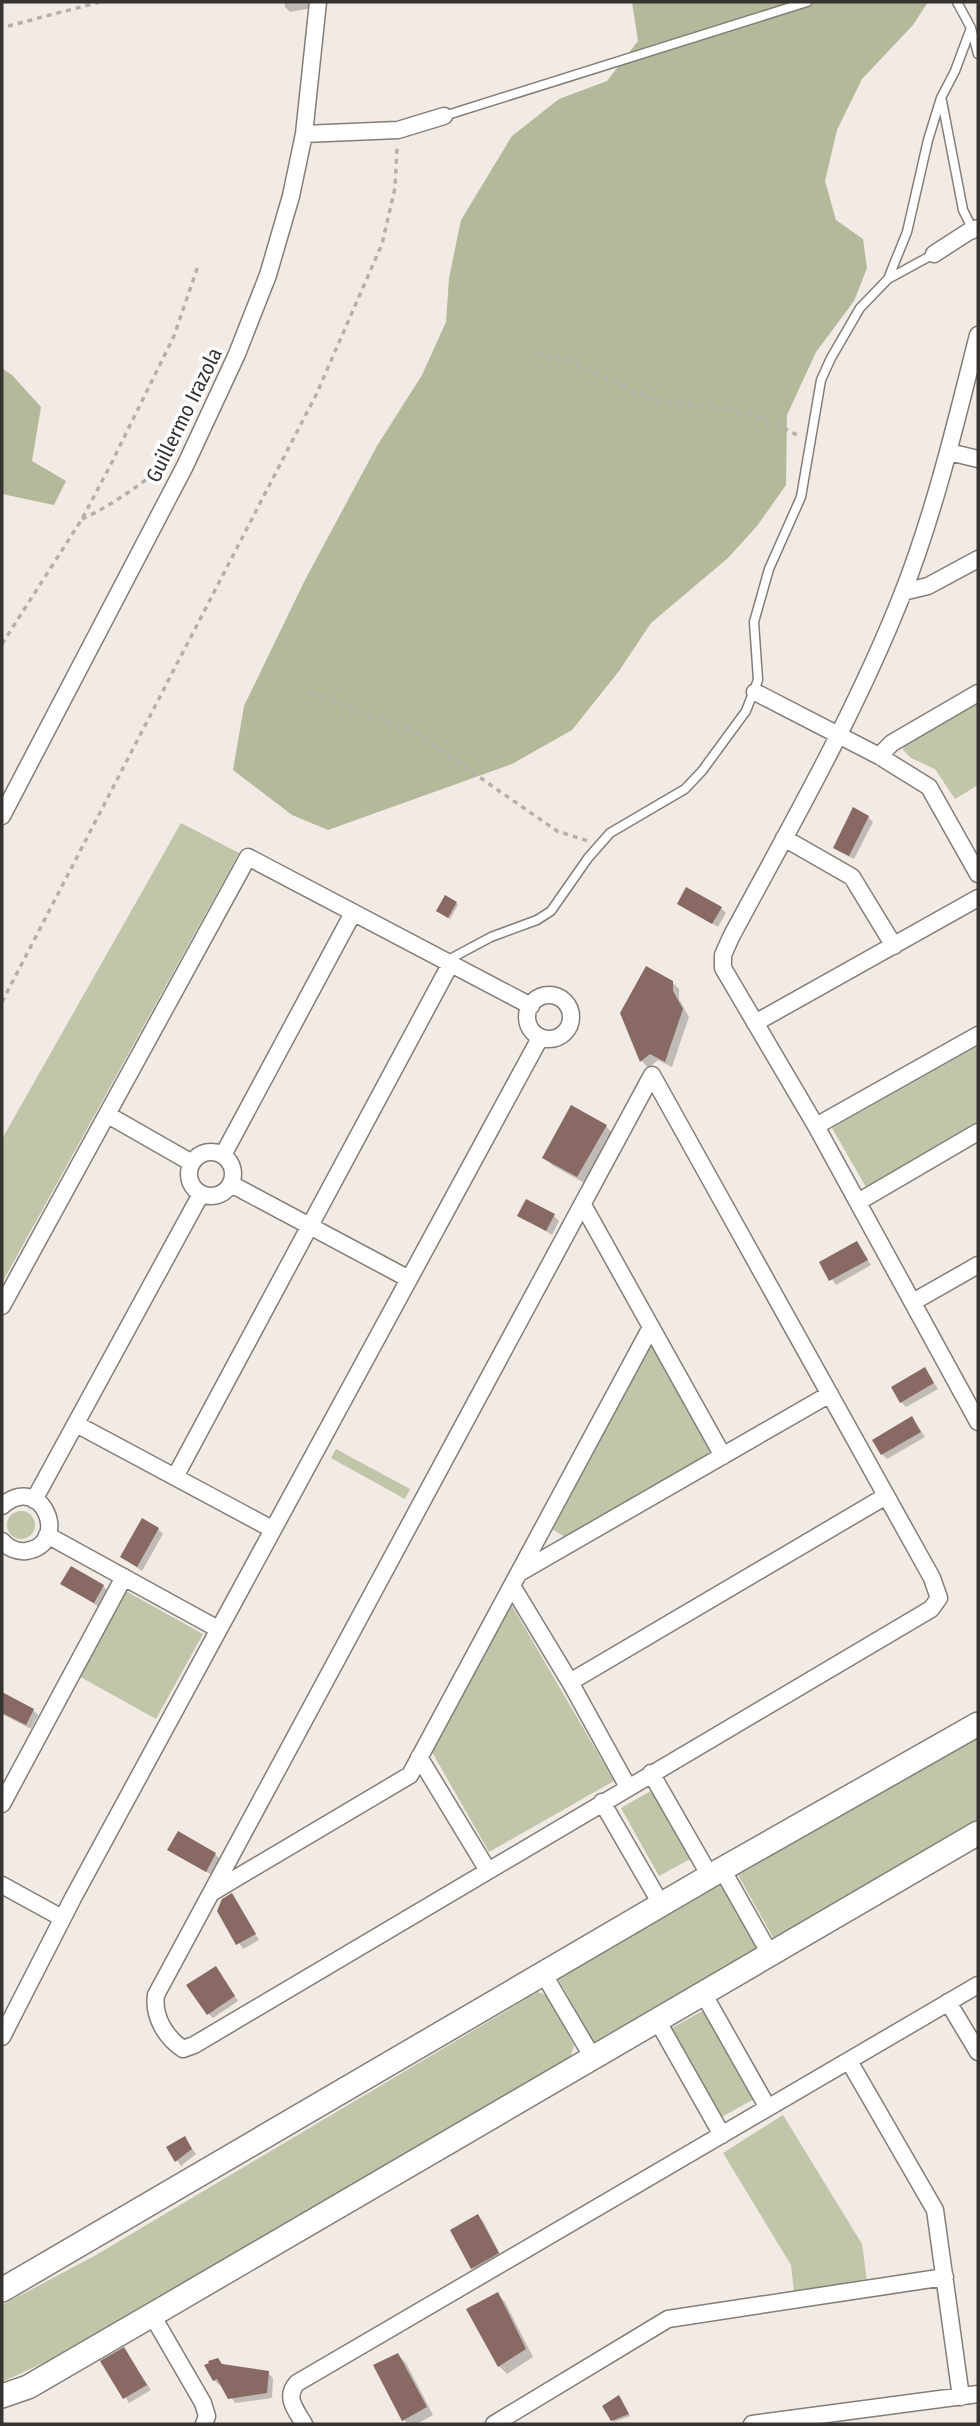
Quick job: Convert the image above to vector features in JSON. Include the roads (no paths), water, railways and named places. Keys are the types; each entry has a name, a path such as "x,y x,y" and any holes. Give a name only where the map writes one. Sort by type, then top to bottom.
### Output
{"street":[{"name":"Guillermo Irazola","path":"2,816 196,442 237,354 268,275 291,196 304,134 318,2"},
{"path":"304,134 398,130 444,116"},
{"path":"934,254 976,229"},
{"path":"976,1412 817,1126 723,968 723,955 838,737 903,593 949,452 978,335"},
{"path":"949,452 978,459"},
{"path":"903,593 929,586 978,559"},
{"path":"755,692 879,756 929,787 978,874"},
{"path":"879,756 892,743 978,693"},
{"path":"784,838 852,877 894,946"},
{"path":"2,1306 248,857 531,1006"},
{"path":"755,1023 978,898"},
{"path":"223,1155 353,913"},
{"path":"175,1477 449,962"},
{"path":"539,998 560,998 570,1009 567,1031 554,1039 540,1038 534,1034 527,1022 531,1006 539,998"},
{"path":"817,1126 978,1035"},
{"path":"2,2037 62,1918 540,1038"},
{"path":"652,1075 937,1587 939,1598 936,1605 194,2045 183,2049 175,2044 159,2021 154,2008 156,1995 583,1205 652,1075"},
{"path":"108,1115 192,1163"},
{"path":"858,1202 978,1132"},
{"path":"205,1153 223,1155 232,1164 234,1172 231,1184 225,1193 218,1196 201,1194 190,1181 192,1163 205,1153"},
{"path":"231,1184 410,1279"},
{"path":"34,1500 201,1194"},
{"path":"583,1205 723,1456"},
{"path":"913,1302 978,1265"},
{"path":"211,1893 410,1775 651,1327"},
{"path":"515,1580 830,1394"},
{"path":"76,1424 272,1530"},
{"path":"570,1682 886,1496"},
{"path":"2,1506 16,1498 34,1500 47,1512 50,1521 47,1535 38,1546 22,1551 6,1545 2,1563"},
{"path":"47,1535 218,1629"},
{"path":"2,1804 124,1577"},
{"path":"515,1580 628,1787"},
{"path":"2,2290 716,1872 978,1724"},
{"path":"419,1757 488,1870"},
{"path":"651,1773 770,1954"},
{"path":"602,1802 661,1904"},
{"path":"2,2396 27,2386 152,2315 978,1833"},
{"path":"2,1885 62,1918"},
{"path":"543,1973 593,2058"},
{"path":"304,2424 290,2396 291,2390 298,2383 978,1985"},
{"path":"703,1993 768,2108"},
{"path":"948,2003 978,2052"},
{"path":"657,2020 722,2135"},
{"path":"849,2061 935,2210 961,2397"},
{"path":"494,2424 668,2319 945,2277"},
{"path":"152,2315 203,2403 207,2416 204,2424"},
{"path":"752,2424 978,2395"}],"lane":[{"path":"444,116 807,2"},
{"path":"957,2 971,28 978,54"},
{"path":"888,279 907,232 928,140 941,98 955,71 971,28"},
{"path":"941,98 963,210 976,229"},
{"path":"449,962 491,937 537,920 551,911 610,833 685,789 702,771 746,711 758,680 754,622 769,569 800,497 821,380 860,309 888,279 934,254"}]}
